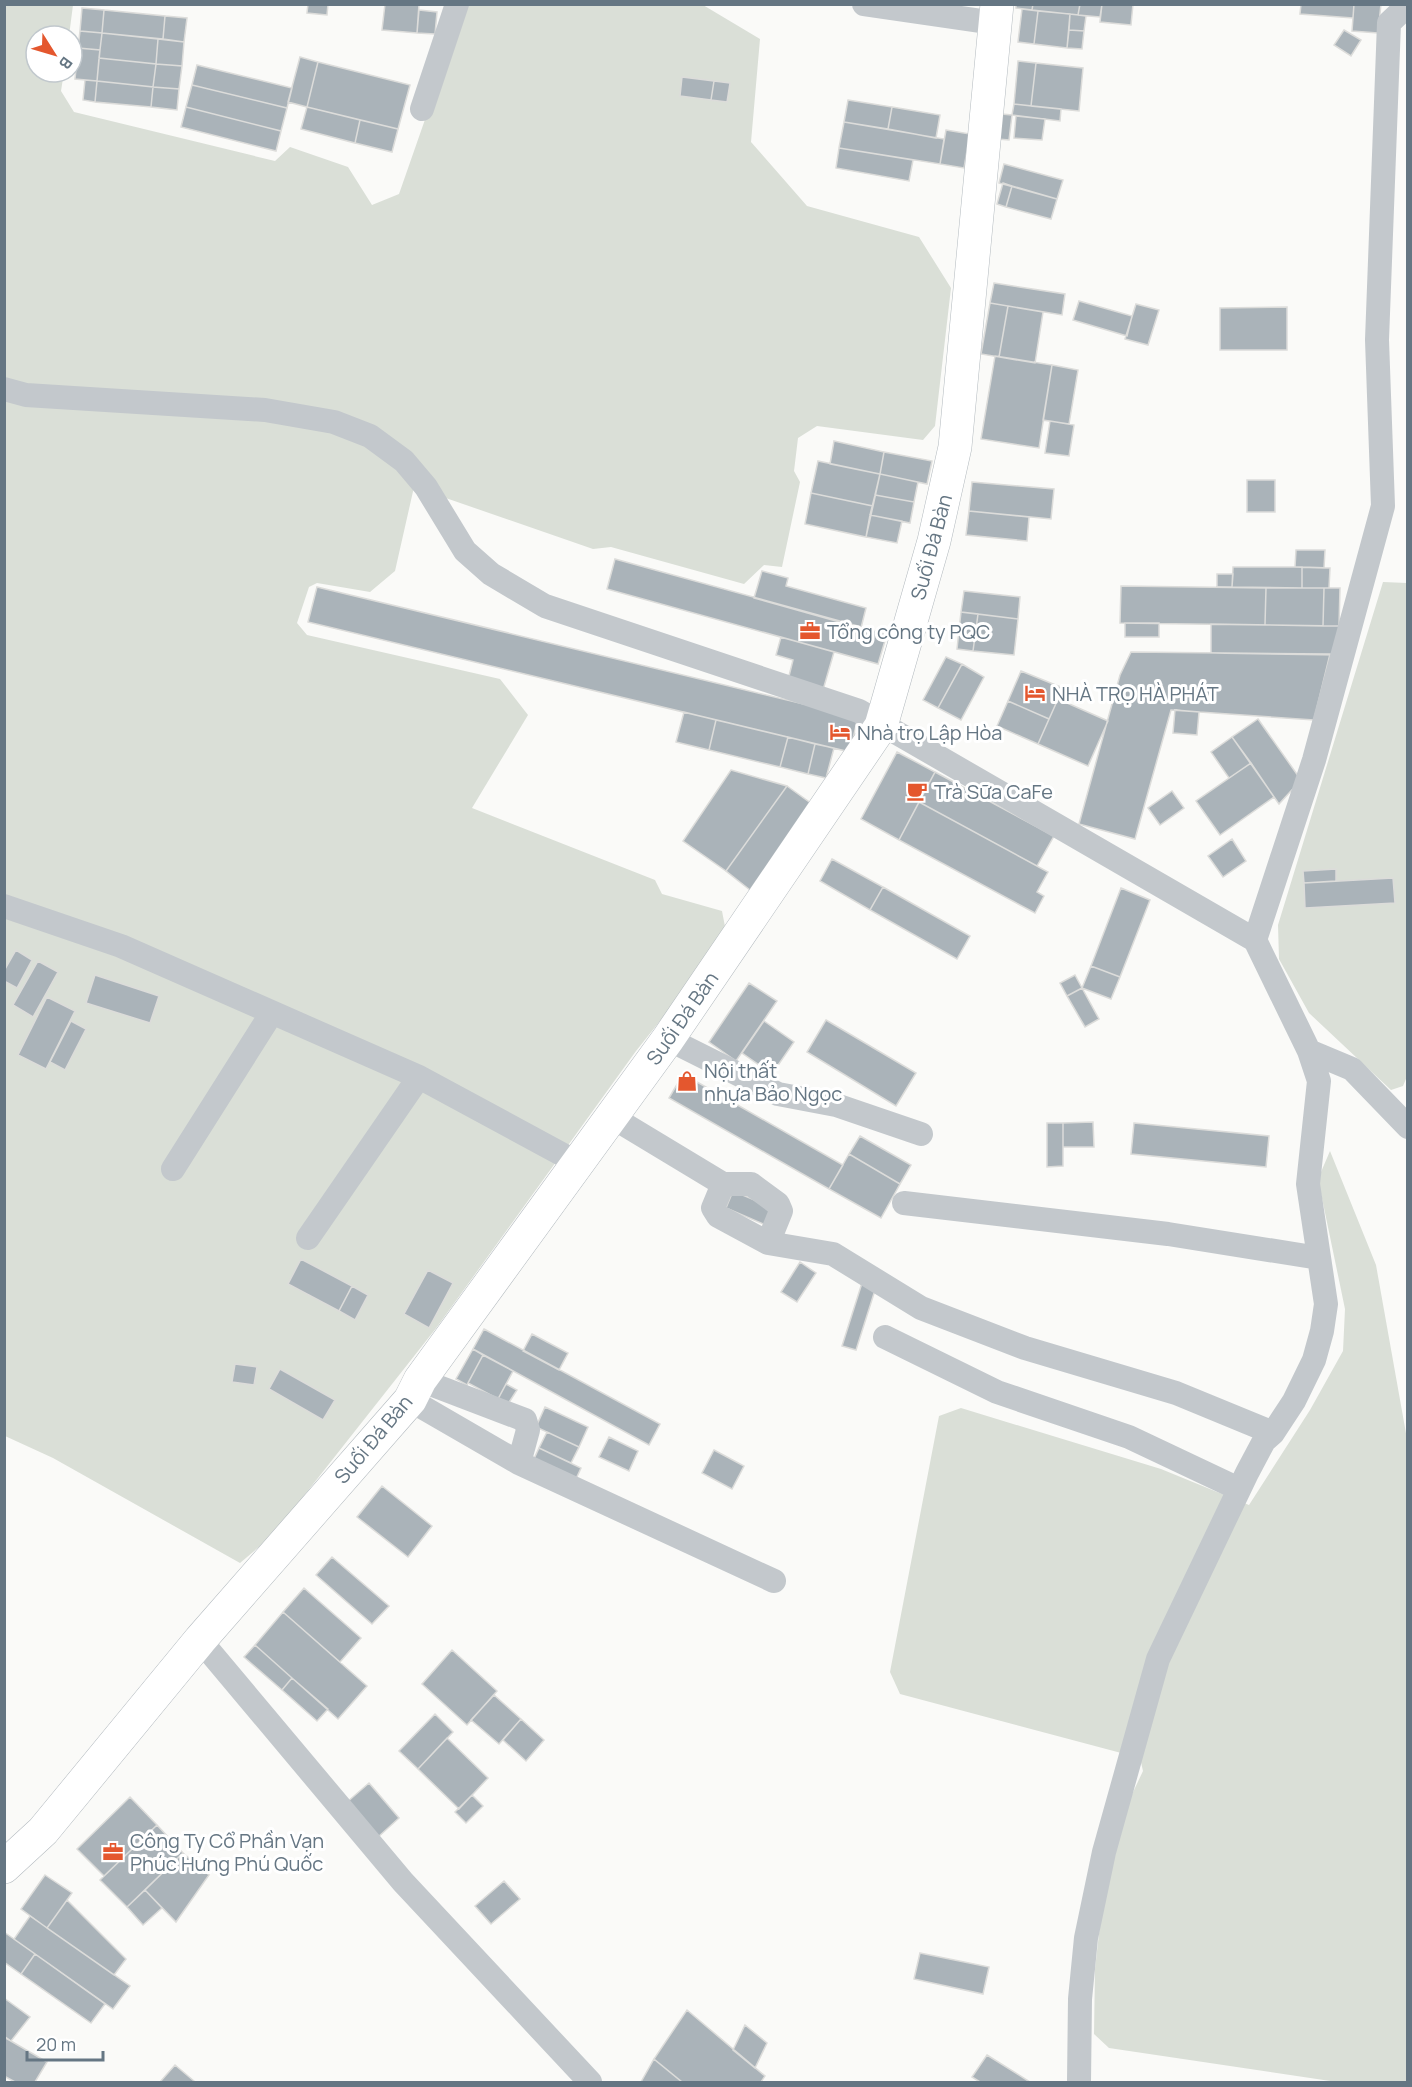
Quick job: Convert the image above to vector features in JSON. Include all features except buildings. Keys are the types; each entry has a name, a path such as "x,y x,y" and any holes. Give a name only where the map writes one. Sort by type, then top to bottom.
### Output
{"street":[{"path":"423,109 457,4"},
{"path":"864,4 996,14"},
{"path":"1255,940 1314,760 1383,506 1377,340 1389,23 1407,5"},
{"name":"Suối Đá Bàn","path":"4,1867 43,1831 200,1640 415,1390 668,1039 881,726 934,541 955,447 996,14"},
{"path":"4,389 26,395 264,410 333,422 370,436 404,461 426,487 465,551 491,574 545,606 859,711 881,726 1255,940 1309,1051 1319,1081 1308,1184 1326,1304 1322,1331 1314,1360 1294,1401 1273,1433 1264,1441 1158,1659 1107,1840 1086,1938 1080,1999 1079,2082"},
{"path":"4,906 121,946 271,1014 419,1077 578,1163"},
{"path":"173,1169 271,1014"},
{"path":"668,1039 778,1094 836,1105 921,1134"},
{"path":"1309,1051 1352,1070 1407,1127"},
{"path":"308,1238 419,1077"},
{"path":"612,1117 723,1184 751,1184 778,1204 781,1211 768,1243"},
{"path":"723,1184 713,1208 718,1216 768,1243 833,1254 921,1308 1024,1348 1176,1393 1273,1433"},
{"path":"904,1203 1168,1234 1319,1258"},
{"path":"885,1336 997,1392 1129,1437 1239,1489"},
{"path":"415,1390 525,1420 528,1430 519,1463"},
{"path":"415,1390 519,1463 774,1581"},
{"path":"200,1640 403,1882 590,2082"}],"shaded area":[{"path":"5,5 73,5 71,24 24,24 24,84 62,84 61,91 74,112 275,161 290,147 348,167 372,205 399,194 465,5 703,5 760,39 751,142 807,206 919,237 951,288 935,426 923,440 817,426 798,438 794,471 800,482 782,567 764,565 744,584 611,547 593,549 414,487 395,571 370,592 317,583 309,587 297,623 307,635 500,679 528,715 472,808 655,880 662,894 722,911 727,937 636,1051 437,1327 273,1535 240,1563 53,1458 5,1436"},
{"path":"1383,582 1407,583 1408,1074 1403,1086 1391,1090 1309,1013 1279,959 1278,925"},
{"path":"1330,1151 1376,1265 1407,1439 1407,2082 1337,2082 1109,2048 1094,2034 1095,1969 1104,1889 1126,1807 1143,1771 1140,1758 900,1694 890,1672 939,1416 961,1408 1161,1469 1249,1505 1310,1410 1343,1351 1345,1309 1318,1179"}],"place":[{"name":"Tổng công ty PQC","path":"810,631"},
{"name":"NHÀ TRỌ HÀ PHÁT","path":"1035,693"},
{"name":"Nhà trọ Lập Hòa","path":"840,732"},
{"name":"Trà Sữa CaFe","path":"917,791"},
{"name":"Nội thất nhựa Bảo Ngọc","path":"687,1081"},
{"name":"Công Ty Cổ Phần Vạn Phúc Hưng Phú Quốc","path":"113,1852"}]}
